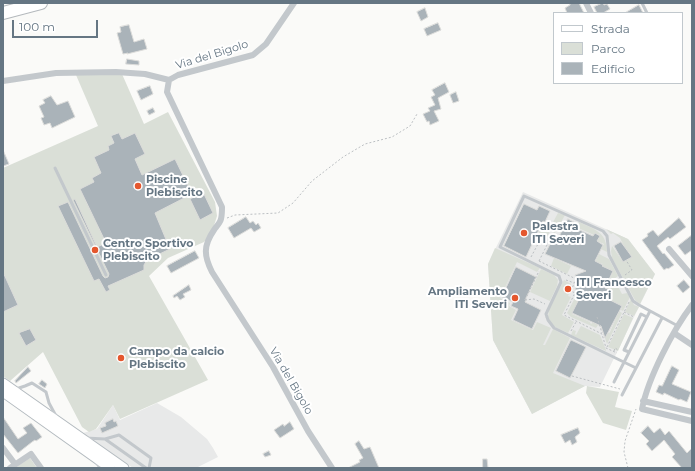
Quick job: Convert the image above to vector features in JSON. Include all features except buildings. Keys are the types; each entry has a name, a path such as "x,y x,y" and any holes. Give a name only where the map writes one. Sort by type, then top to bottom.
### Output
{"highway":[{"path":"3,13 42,3"}],"main road":[{"path":"3,383 7,391 110,468"},
{"path":"7,391 60,423 124,468"}],"street":[{"name":"Via del Bigolo","path":"294,3 266,44 253,55 178,75 169,80 167,92 222,206 221,221 213,232 208,243 205,252 206,260 212,272 273,367 308,431 332,468"},
{"path":"586,3 590,12"},
{"path":"3,81 56,73 116,72 145,74 169,80"},
{"path":"670,249 692,276"},
{"path":"692,305 674,333 651,380 644,401 639,408 692,421"},
{"path":"674,333 692,345"},
{"path":"644,401 692,412"},
{"path":"3,448 13,466 31,454 41,468"}],"lane":[{"path":"642,3 646,12"},
{"path":"55,168 106,275"},
{"path":"636,368 569,336 550,325 546,314 561,282 559,276 500,247 524,196 603,231 607,236 609,255 638,305 678,326"},
{"path":"614,382 650,311"},
{"path":"629,352 624,350 641,314 647,317"},
{"path":"622,395 662,318"},
{"path":"7,391 22,388 32,383 46,392 49,403 60,423"},
{"path":"80,437 105,439 119,435 151,458 149,468"},
{"path":"105,439 146,468"},
{"path":"89,453 100,468"}],"path":[{"path":"221,221 235,215 278,213 293,203 312,181 343,158 365,144 392,137 410,126 417,114"},
{"path":"549,241 539,260 576,279 571,291 575,293 564,315 602,334"},
{"path":"529,262 538,244"},
{"path":"621,277 632,270 626,260"},
{"path":"541,267 525,300 534,299 549,306"},
{"path":"559,276 574,284"},
{"path":"606,348 632,297"},
{"path":"624,312 634,317"},
{"path":"597,317 606,348"},
{"path":"569,336 576,321"},
{"path":"606,348 617,353"},
{"path":"614,351 615,348 618,350"},
{"path":"572,376 601,385 625,390"},
{"path":"628,468 624,452 625,442 639,408"}],"shaded area":[{"name":"ITI Francesco Severi","path":"523,192 628,239 655,274 600,387 585,386 532,414 493,340 488,264"},
{"path":"157,403 181,417 207,439 218,457 196,468 133,468 83,433 97,429 113,405 120,420"}],"green space":[{"name":"Centro Sportivo Plebiscito","path":"122,74 144,124 168,112 215,202 217,216 212,232 204,242 168,258 149,276 208,380 120,419 113,405 96,429 89,432 82,427 43,352 10,381 3,376 3,168 98,126 76,75"},
{"path":"558,213 565,215 555,233 550,231 545,241 534,243 544,222 551,226"},
{"path":"579,222 599,232 605,240 607,252 601,249 604,244 597,241 600,235 595,233 594,235 576,227"},
{"path":"606,229 628,239 655,274 640,304 635,300 612,258 612,246 623,262 632,257 629,252 624,254 626,250 620,238 613,233 611,234"},
{"path":"495,248 540,268 537,272 517,262 500,298 510,303 509,306 516,310 511,320 533,330 537,322 551,328 543,345 545,345 553,329 570,338 553,373 585,386 532,414 493,340 488,264"},
{"path":"599,254 609,259 618,276 614,279 622,294 627,293 630,297 623,311 621,310 622,306 605,298 610,290 605,288 613,271 602,266 603,264 595,262"},
{"path":"554,258 571,266 567,274 551,266"},
{"path":"541,269 554,275 558,280 557,286 550,301 530,292"},
{"path":"564,280 571,284 568,291 570,292 568,296 571,297 562,315 574,322 568,333 555,327 545,317 548,316 549,309"},
{"path":"577,294 580,296 572,314 590,322 591,324 593,322 598,325 596,328 571,317 567,313"},
{"path":"631,299 634,305 639,307 634,316 625,312"},
{"path":"619,311 622,313 607,344 605,338 610,332"},
{"path":"624,314 633,318 618,351 608,347"},
{"path":"581,326 600,335 606,351 571,335 573,330 576,331 576,335"},
{"path":"587,386 619,392 615,407 632,411 626,430 603,423 586,393"},
{"path":"30,458 37,468 15,468"}],"place":[{"name":"Piscine Plebiscito","path":"138,186"},
{"name":"Palestra ITI Severi","path":"524,233"},
{"name":"Centro Sportivo Plebiscito","path":"95,250"},
{"name":"ITI Francesco Severi","path":"568,289"},
{"name":"Ampliamento ITI Severi","path":"515,298"},
{"name":"Campo da calcio Plebiscito","path":"121,358"}]}
